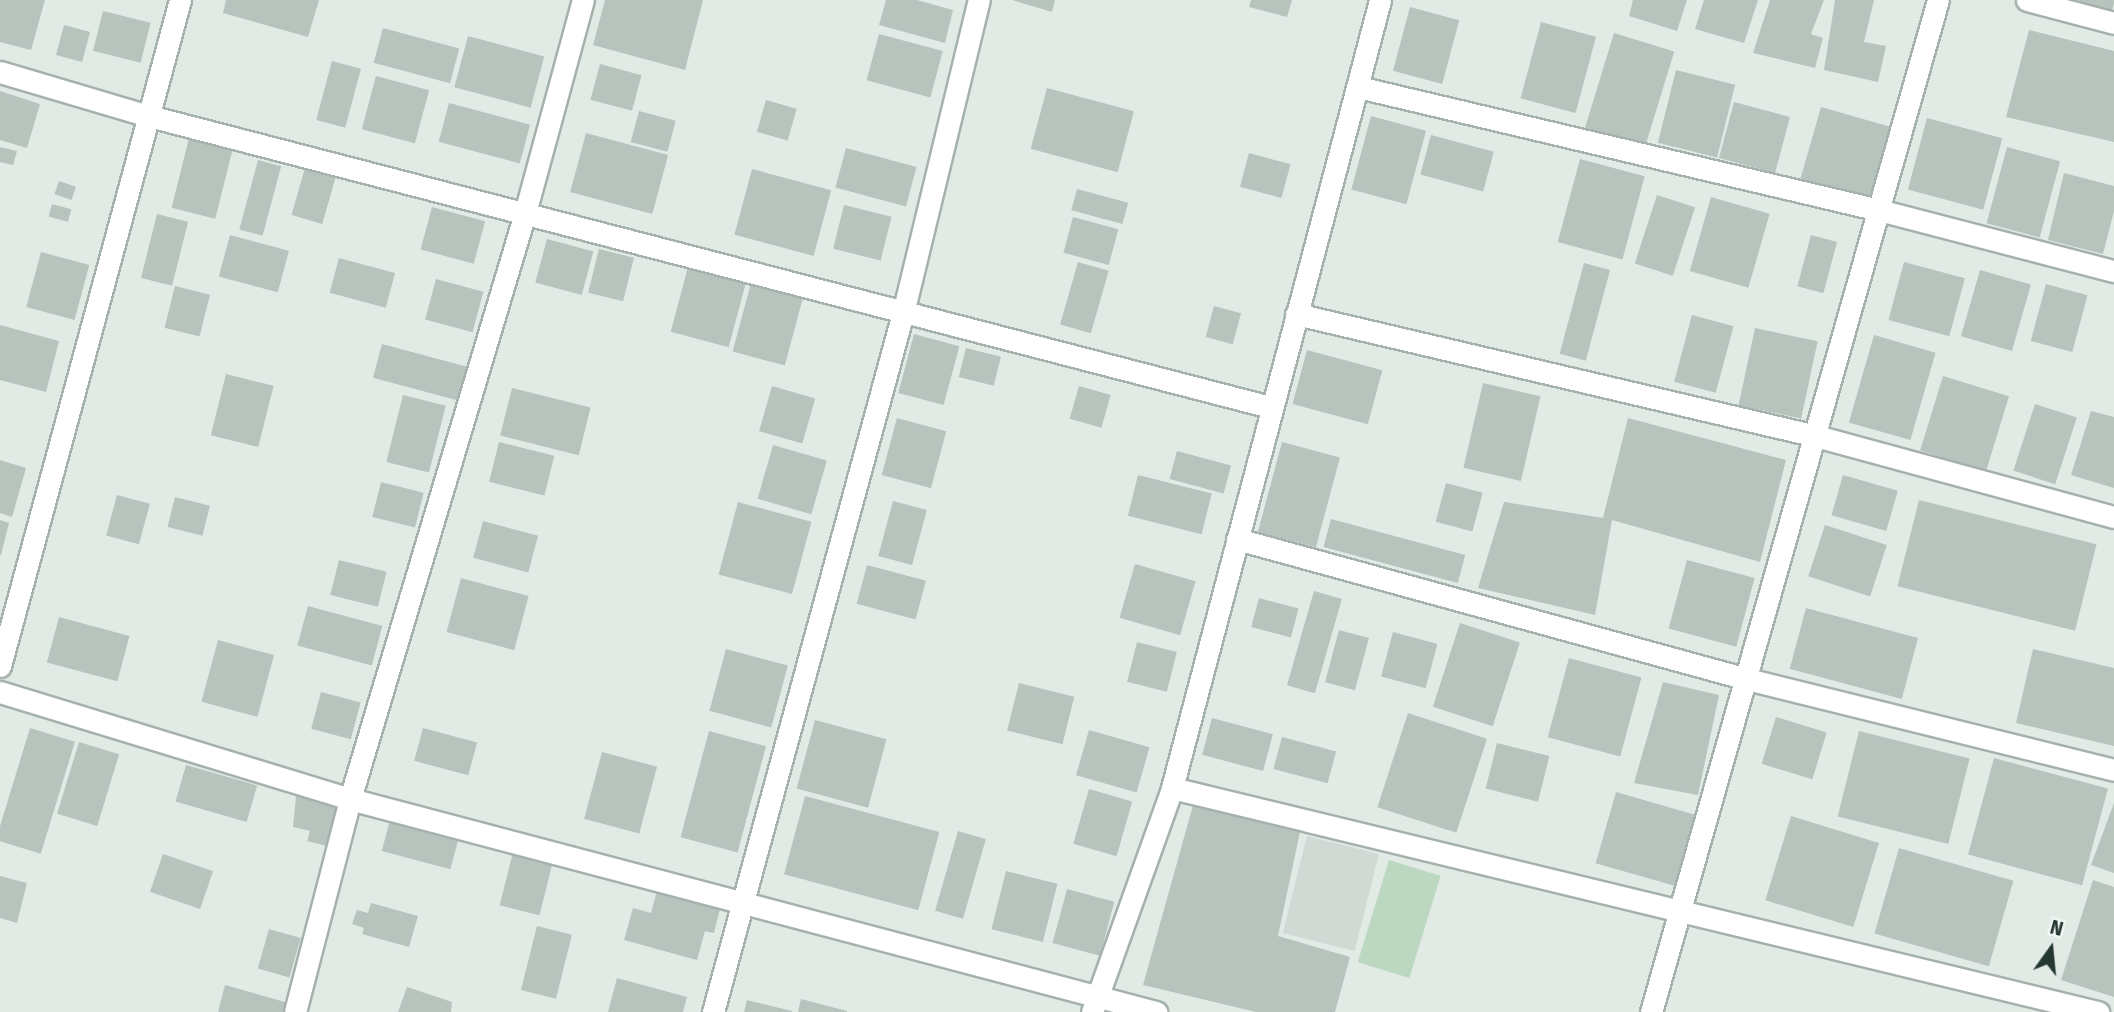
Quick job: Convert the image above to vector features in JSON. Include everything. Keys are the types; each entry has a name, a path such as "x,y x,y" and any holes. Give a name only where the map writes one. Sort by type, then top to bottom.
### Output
{"street":[{"path":"0,666 180,0"},
{"path":"295,1012 350,799 525,213 583,0"},
{"path":"713,1012 745,905 904,309 979,0"},
{"path":"1094,1004 1172,788 1270,407 1359,87 1380,0"},
{"path":"1651,1012 1938,0"},
{"path":"2028,0 2114,23"},
{"path":"0,72 149,116 904,309 1270,407"},
{"path":"1359,87 1879,210 2114,271"},
{"path":"1296,314 1816,436 2114,517"},
{"path":"1237,540 1747,679 2114,770"},
{"path":"0,692 350,799 745,905 1094,1004 1156,1012"},
{"path":"1172,788 2098,1012"}],"shaded area":[{"path":"1307,836 1379,854 1355,951 1283,933"}],"green space":[{"path":"1389,860 1441,876 1409,978 1358,962"}],"building":[{"path":"0,0 45,0 31,50 0,42"},
{"path":"226,0 319,0 308,37 223,13"},
{"path":"605,0 703,0 685,70 593,45"},
{"path":"886,0 917,0 953,10 945,43 879,25"},
{"path":"1012,0 1055,0 1052,12"},
{"path":"1251,0 1292,0 1287,17 1249,7"},
{"path":"1633,0 1687,0 1677,31 1629,16"},
{"path":"1704,0 1758,0 1744,43 1695,29"},
{"path":"1770,0 1824,0 1811,34 1823,38 1815,68 1753,53"},
{"path":"1835,0 1874,0 1864,42 1886,46 1878,82 1824,70"},
{"path":"2077,0 2114,0 2114,3 2112,11"},
{"path":"1410,7 1459,20 1442,84 1393,71"},
{"path":"103,11 151,23 141,63 93,51"},
{"path":"1541,22 1596,37 1576,113 1521,98"},
{"path":"64,25 90,32 82,62 56,55"},
{"path":"383,28 459,48 450,83 374,63"},
{"path":"2029,30 2114,51 2114,142 2006,117"},
{"path":"1614,33 1674,51 1645,147 1585,129"},
{"path":"879,34 943,51 930,97 867,80"},
{"path":"468,36 544,56 531,108 454,87"},
{"path":"332,61 361,69 345,128 316,120"},
{"path":"600,64 642,75 632,111 590,100"},
{"path":"1676,70 1735,85 1717,158 1658,143"},
{"path":"376,76 429,90 415,143 362,129"},
{"path":"1047,88 1134,111 1118,172 1031,149"},
{"path":"0,91 40,104 27,148 0,140"},
{"path":"766,100 797,109 788,141 757,132"},
{"path":"1734,102 1790,117 1775,173 1719,158"},
{"path":"449,103 530,125 520,163 439,142"},
{"path":"1821,107 1898,129 1876,205 1799,183"},
{"path":"639,111 676,121 667,152 631,142"},
{"path":"1371,116 1426,131 1406,204 1351,189"},
{"path":"1927,118 2002,138 1983,210 1908,189"},
{"path":"586,133 668,155 652,214 570,192"},
{"path":"1431,135 1494,152 1483,191 1420,175"},
{"path":"189,138 233,149 215,219 172,208"},
{"path":"0,147 17,151 13,165 0,162"},
{"path":"2007,147 2060,161 2040,238 1987,223"},
{"path":"846,148 917,167 906,206 835,188"},
{"path":"1249,153 1291,164 1281,198 1240,187"},
{"path":"1580,159 1645,176 1622,259 1558,242"},
{"path":"258,160 281,166 263,236 239,230"},
{"path":"305,168 336,177 322,224 291,215"},
{"path":"752,169 831,190 814,256 734,235"},
{"path":"2064,173 2114,186 2114,211 2103,254 2048,240"},
{"path":"59,181 76,187 71,200 54,194"},
{"path":"1077,189 1128,203 1123,224 1071,210"},
{"path":"1657,195 1695,207 1673,276 1635,263"},
{"path":"1711,197 1770,214 1748,288 1690,271"},
{"path":"52,204 71,209 68,222 49,217"},
{"path":"844,205 892,217 881,261 833,249"},
{"path":"432,207 485,221 474,264 421,250"},
{"path":"157,214 188,222 172,286 141,278"},
{"path":"1073,217 1118,229 1109,265 1063,253"},
{"path":"230,235 289,251 278,292 219,277"},
{"path":"1811,235 1837,242 1823,293 1797,286"},
{"path":"547,239 593,251 582,295 535,282"},
{"path":"599,249 634,258 623,301 588,293"},
{"path":"41,252 89,265 75,320 26,307"},
{"path":"339,258 395,273 386,308 330,293"},
{"path":"1078,262 1109,271 1091,333 1060,324"},
{"path":"1904,262 1965,278 1949,336 1888,320"},
{"path":"1584,263 1610,270 1586,361 1560,354"},
{"path":"688,267 746,283 729,347 671,332"},
{"path":"1980,270 2031,285 2012,351 1961,336"},
{"path":"436,279 483,292 472,332 425,320"},
{"path":"751,283 803,297 785,366 733,352"},
{"path":"2046,284 2088,295 2072,352 2031,341"},
{"path":"175,286 210,295 200,336 165,328"},
{"path":"1214,306 1241,313 1233,344 1206,337"},
{"path":"1692,315 1734,326 1716,393 1674,382"},
{"path":"0,325 59,341 46,392 0,380"},
{"path":"1755,328 1818,341 1801,419 1739,405"},
{"path":"914,334 959,346 944,405 898,393"},
{"path":"1874,335 1936,353 1910,440 1849,422"},
{"path":"382,344 470,368 461,401 373,378"},
{"path":"966,348 1001,357 994,386 959,377"},
{"path":"1307,350 1382,370 1368,424 1293,404"},
{"path":"226,374 274,386 258,447 211,435"},
{"path":"1943,376 2009,396 1986,471 1920,451"},
{"path":"1483,383 1540,396 1521,481 1463,468"},
{"path":"772,386 815,398 802,444 759,431"},
{"path":"1079,386 1111,395 1101,428 1070,419"},
{"path":"512,388 591,408 579,455 500,436"},
{"path":"403,395 446,406 429,473 386,462"},
{"path":"2035,404 2077,418 2055,484 2013,471"},
{"path":"2091,411 2114,417 2114,488 2071,475"},
{"path":"897,418 946,431 931,488 882,475"},
{"path":"1628,418 1786,460 1760,562 1612,520 1595,615 1478,588 1504,502 1603,518"},
{"path":"499,442 554,456 544,496 489,482"},
{"path":"1282,442 1340,458 1316,547 1258,532"},
{"path":"773,445 827,460 811,514 758,499"},
{"path":"1177,451 1231,465 1224,494 1169,479"},
{"path":"0,460 26,468 12,517 0,513"},
{"path":"1138,475 1212,493 1202,534 1128,516"},
{"path":"1843,475 1898,491 1886,531 1831,515"},
{"path":"381,482 424,493 415,528 372,517"},
{"path":"1446,483 1483,493 1472,531 1436,522"},
{"path":"117,495 150,504 139,544 106,536"},
{"path":"175,497 210,506 202,536 168,527"},
{"path":"1919,500 2097,544 2075,631 1897,586"},
{"path":"893,501 927,510 912,565 878,556"},
{"path":"738,502 811,522 792,594 719,574"},
{"path":"1331,519 1465,555 1458,583 1323,547"},
{"path":"0,520 9,523 1,555 0,555"},
{"path":"483,521 538,536 528,572 473,558"},
{"path":"1825,525 1887,545 1870,596 1808,576"},
{"path":"339,560 387,572 378,607 330,595"},
{"path":"1687,560 1755,578 1736,647 1669,629"},
{"path":"1135,564 1196,581 1180,635 1120,618"},
{"path":"867,565 926,581 916,619 857,604"},
{"path":"461,578 529,596 514,650 447,632"},
{"path":"1314,591 1342,599 1315,693 1287,685"},
{"path":"1259,598 1299,609 1291,638 1251,627"},
{"path":"308,606 382,626 372,666 297,646"},
{"path":"1806,608 1918,638 1902,699 1790,669"},
{"path":"59,617 130,636 117,681 47,662"},
{"path":"1460,623 1520,642 1493,726 1433,707"},
{"path":"1339,630 1369,638 1355,690 1325,682"},
{"path":"1393,632 1437,644 1426,688 1381,676"},
{"path":"218,640 274,655 257,717 201,702"},
{"path":"1137,642 1177,652 1167,692 1127,682"},
{"path":"726,649 788,666 771,727 709,711"},
{"path":"2033,649 2114,668 2114,746 2016,723"},
{"path":"1569,658 1641,677 1620,757 1548,737"},
{"path":"1663,682 1719,695 1698,795 1634,783"},
{"path":"1019,683 1074,697 1062,744 1007,731"},
{"path":"321,692 361,703 351,739 311,729"},
{"path":"1408,713 1487,739 1456,833 1377,807"},
{"path":"1776,717 1827,732 1812,779 1762,764"},
{"path":"1212,718 1273,734 1263,771 1202,755"},
{"path":"815,720 886,739 868,808 797,789"},
{"path":"30,728 75,742 41,854 0,841 0,826"},
{"path":"423,728 477,742 468,775 414,761"},
{"path":"1089,730 1150,747 1137,793 1076,775"},
{"path":"709,731 766,746 738,853 681,837"},
{"path":"1859,731 1970,759 1948,844 1838,816"},
{"path":"1282,737 1336,751 1328,783 1273,769"},
{"path":"79,742 119,754 97,826 57,814"},
{"path":"1497,743 1549,756 1538,802 1486,789"},
{"path":"602,752 657,767 639,833 584,819"},
{"path":"1994,758 2108,789 2082,885 1968,855"},
{"path":"186,765 257,785 247,822 176,802"},
{"path":"1089,789 1132,801 1117,856 1073,844"},
{"path":"1616,792 1696,815 1675,886 1596,863"},
{"path":"296,796 336,807 327,846 307,841 310,831 293,827"},
{"path":"805,796 939,832 918,910 784,874"},
{"path":"1195,798 1301,827 1278,936 1350,957 1335,1012 1256,1012 1143,985"},
{"path":"2114,803 2114,873 2091,865"},
{"path":"1791,816 1879,843 1853,927 1765,900"},
{"path":"390,820 459,838 450,869 382,851"},
{"path":"958,831 986,839 963,919 935,911"},
{"path":"1899,848 2013,881 1989,966 1874,934"},
{"path":"513,852 553,862 539,915 500,905"},
{"path":"163,854 213,871 200,909 150,892"},
{"path":"1006,871 1057,884 1043,942 991,929"},
{"path":"0,876 27,883 17,923 0,918"},
{"path":"2093,880 2114,887 2114,997 2061,980"},
{"path":"1067,889 1114,902 1100,956 1053,943"},
{"path":"657,891 720,909 714,933 705,931 697,960 624,940 633,908 651,913"},
{"path":"371,903 418,916 409,947 362,934 364,928 352,924 357,910 368,913"},
{"path":"537,926 572,935 556,999 521,990"},
{"path":"269,929 301,938 289,978 258,968"},
{"path":"617,978 687,997 683,1012 608,1012"},
{"path":"225,985 292,1004 290,1012 218,1012"},
{"path":"407,987 452,1002 451,1012 398,1012"},
{"path":"801,999 847,1011 847,1012 798,1012"},
{"path":"747,1000 792,1011 792,1012 744,1012"}]}
